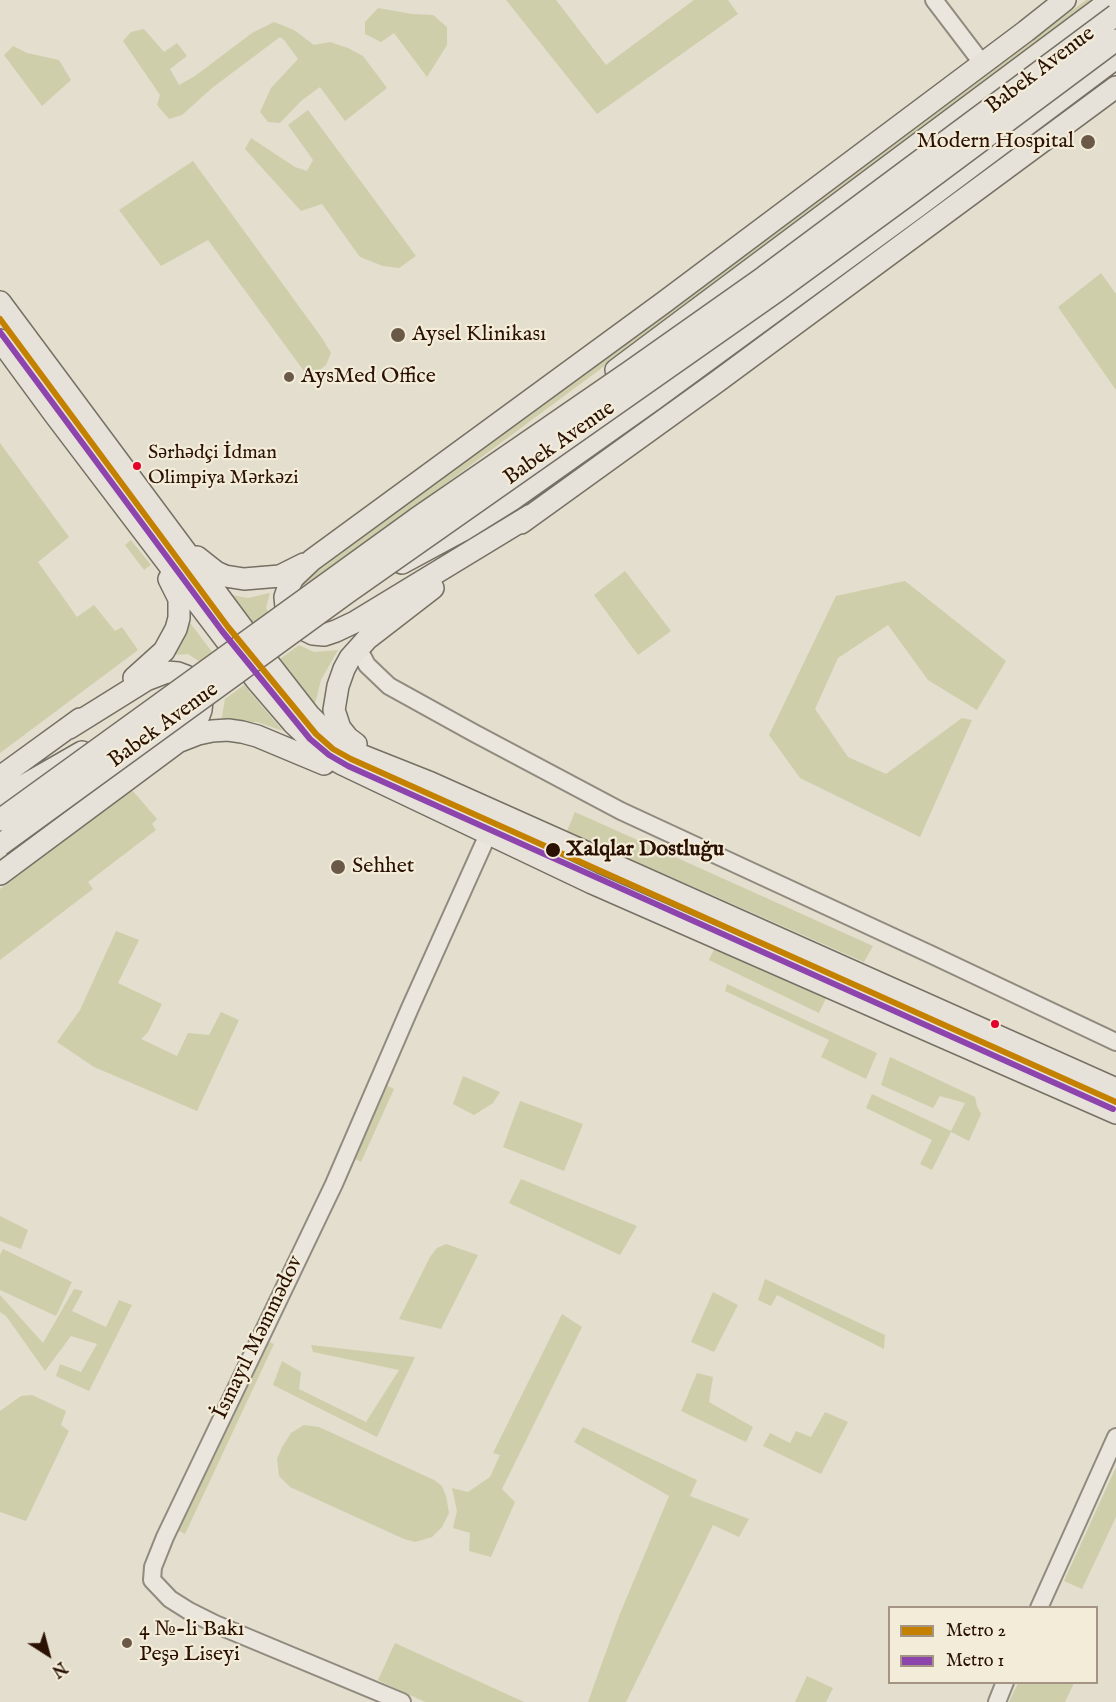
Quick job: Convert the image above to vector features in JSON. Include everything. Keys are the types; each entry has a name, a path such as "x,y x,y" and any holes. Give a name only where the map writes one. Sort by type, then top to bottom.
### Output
{"main road":[{"name":"Babek Avenue","path":"312,560 663,303 1065,0"},
{"path":"1026,31 1074,0"},
{"path":"416,519 1111,0"},
{"name":"Babek Avenue","path":"0,845 143,729 416,519 764,276 1116,15"},
{"name":"Babek Avenue","path":"0,820 143,729 348,592 777,291 1116,40"},
{"path":"348,592 463,530 513,499 653,400 1116,58"},
{"name":"Babek Avenue","path":"531,515 718,381 1116,87"},
{"path":"0,302 167,527 264,673 293,723 327,755 613,892 1115,1110"},
{"path":"0,340 218,629 342,745 1116,1089"},
{"path":"55,415 76,454 167,576 271,710 297,740 324,764"},
{"path":"312,560 293,578 285,597 286,607 290,618 297,626 307,632 324,635 355,622 531,515"},
{"path":"431,783 355,743 340,728 334,710 344,669 367,639 531,515"},
{"path":"167,527 216,572 234,578 280,576 312,560"},
{"path":"0,777 69,728 164,651 176,629 180,609 179,599 167,576"},
{"path":"69,728 146,680 167,672 178,673 194,683 201,701 198,718 179,741"},
{"path":"0,799 143,729"},
{"path":"0,852 143,729"},
{"path":"179,741 212,731 242,732 274,742 382,791 440,810"},
{"name":"Babek Avenue","path":"0,874 179,741"}],"street":[{"path":"934,0 982,63"},
{"path":"358,648 367,665 389,686 621,810 1116,1042"},
{"path":"382,791 485,841 532,854"},
{"name":"İsmayıl Məmmədov","path":"402,1702 189,1611 170,1599 152,1580 153,1567 179,1506 334,1184 485,841"},
{"path":"1040,1606 1116,1437"},
{"path":"996,1702 1005,1684"}],"green space":[{"path":"506,0 556,0 606,65 694,0 728,0 738,14 597,114"},
{"path":"1086,0 1095,0 294,596 295,588"},
{"path":"378,8 433,15 447,27 447,45 427,77 394,33 381,42 365,34 365,22"},
{"path":"274,22 294,30 314,45 330,42 363,56 387,88 345,121 320,87 301,101 280,123 268,122 260,112 271,88 298,59 280,37 212,88 182,115 169,119 157,105 160,95 123,41 131,32 144,29 164,52 177,43 187,56 170,69 179,85 195,76 252,33"},
{"path":"13,46 27,53 59,60 71,80 42,106 4,55"},
{"path":"308,110 416,256 399,268 383,266 360,257 322,204 301,211 245,149 251,138 295,167 307,171 313,160 288,125"},
{"path":"193,161 331,353 326,365 309,378 208,240 161,266 119,210"},
{"path":"1101,273 1116,294 1116,390 1058,307"},
{"path":"0,443 69,537 38,562 77,617 94,605 115,631 122,627 138,650 0,753"},
{"path":"131,540 151,565 144,570 125,545"},
{"path":"625,571 671,631 638,655 594,595"},
{"path":"905,581 1006,661 977,710 928,680 888,625 838,658 815,709 848,757 886,774 962,718 972,720 920,837 800,778 769,735 836,596"},
{"path":"221,593 248,598 270,593 266,608 269,614 249,627"},
{"path":"185,616 212,652 200,662 188,654 172,655"},
{"path":"299,645 314,652 338,650 321,680 315,704 280,659"},
{"path":"244,685 283,731 257,722 221,722 225,699"},
{"path":"132,790 157,819 152,824 156,830 88,882 93,889 0,960 0,889"},
{"path":"575,812 873,946 864,962 567,831"},
{"path":"116,931 139,940 118,983 162,1004 148,1032 141,1039 177,1056 188,1033 209,1035 221,1012 239,1020 197,1111 94,1067 57,1042 80,1010"},
{"path":"716,945 826,998 819,1013 709,960"},
{"path":"727,984 877,1053 866,1079 821,1057 829,1040 725,991"},
{"path":"890,1057 975,1097 981,1114 969,1141 951,1132 932,1170 920,1164 932,1140 866,1108 872,1094 951,1131 965,1103 940,1096 933,1108 881,1085"},
{"path":"463,1076 500,1092 493,1103 474,1115 453,1104"},
{"path":"384,1084 394,1089 361,1162 350,1156"},
{"path":"520,1101 583,1124 564,1171 503,1147"},
{"path":"521,1179 637,1226 620,1255 509,1203"},
{"path":"0,1216 28,1230 21,1249 0,1241"},
{"path":"446,1244 478,1255 441,1329 399,1319 430,1257 437,1248"},
{"path":"3,1249 72,1282 56,1316 0,1290 0,1255"},
{"path":"765,1279 885,1335 884,1349 777,1295 771,1306 758,1300"},
{"path":"74,1289 83,1291 72,1311 106,1327 119,1300 132,1305 89,1391 56,1376 60,1364 81,1372 97,1344 71,1336 45,1371 6,1316 0,1312 0,1295 43,1343"},
{"path":"713,1292 738,1305 714,1352 691,1342"},
{"path":"562,1314 582,1327 502,1489 515,1502 491,1557 469,1551 470,1533 453,1528 457,1511 452,1488 468,1492 490,1477 500,1455 493,1453"},
{"path":"265,1340 274,1344 185,1534 177,1530"},
{"path":"311,1345 415,1357 377,1437 273,1385 282,1361 301,1372 299,1389 366,1422 399,1370 313,1352"},
{"path":"697,1373 713,1377 709,1402 753,1427 746,1442 681,1411"},
{"path":"32,1395 66,1411 61,1425 69,1431 26,1521 0,1512 0,1411 21,1396"},
{"path":"825,1412 848,1422 821,1474 763,1446 770,1433 790,1443 796,1431 811,1437"},
{"path":"304,1425 319,1427 434,1480 442,1486 449,1513 442,1527 432,1537 415,1542 290,1487 279,1476 277,1459 291,1433"},
{"path":"583,1427 697,1480 690,1496 749,1519 739,1537 713,1525 626,1702 588,1702 619,1616 669,1496 574,1442"},
{"path":"1116,1467 1116,1517 1082,1589 1064,1581"},
{"path":"395,1643 524,1702 425,1702 378,1680"},
{"path":"807,1676 833,1688 826,1702 795,1702"},
{"path":"1017,1684 1074,1684 1065,1702 1009,1702"}],"metro line":[{"name":"2","path":"0,319 228,627 316,734 333,749 1116,1102"},
{"name":"1","path":"0,332 222,631 310,739 329,755 348,766 1113,1109"}],"place":[{"name":"Modern Hospital","path":"1088,142"},
{"name":"Aysel Klinikası","path":"398,335"},
{"name":"AysMed Office","path":"289,377"},
{"name":"Sərhədçi İdman Olimpiya Mərkəzi","path":"137,466"},
{"name":"Xalqlar Dostluğu","path":"553,850"},
{"name":"Sehhet","path":"338,867"},
{"name":"4 №-li Bakı Peşə Liseyi","path":"127,1643"}]}
